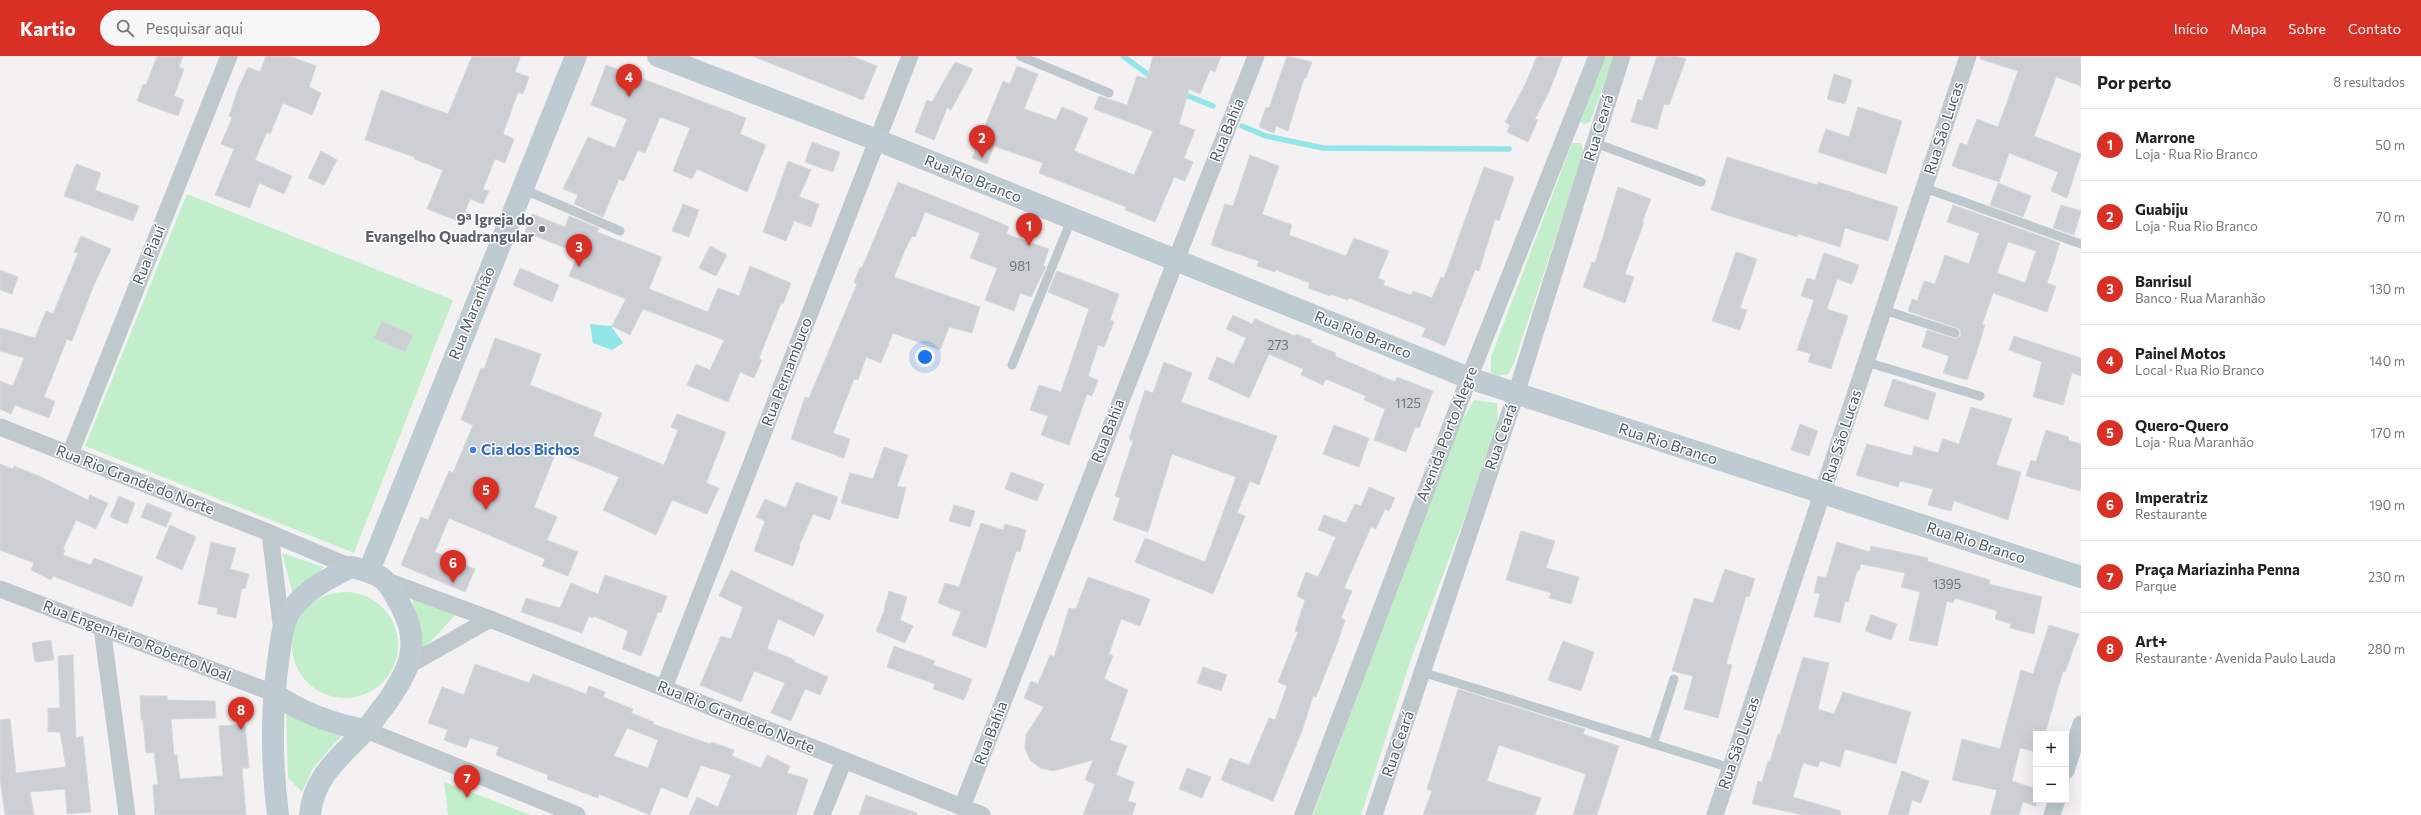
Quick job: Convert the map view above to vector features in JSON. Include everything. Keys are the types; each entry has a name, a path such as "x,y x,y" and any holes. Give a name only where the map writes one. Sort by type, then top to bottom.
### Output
{"street":[{"name":"Rua Piauí","path":"70,454 229,56"},
{"name":"Rua Maranhão","path":"369,573 576,56"},
{"name":"Rua Rio Branco","path":"658,56 877,140 1468,378 2081,577"},
{"name":"Rua Pernambuco","path":"664,688 910,56"},
{"name":"Rua Bahia","path":"962,807 1256,56"},
{"name":"Avenida Porto Alegre","path":"1303,815 1468,378 1597,56"},
{"name":"Rua Ceará","path":"1374,815 1516,394 1622,56"},
{"name":"Rua São Lucas","path":"1715,815 1968,56"},
{"name":"Rua Rio Grande do Norte","path":"0,427 369,573 490,619 982,815"},
{"path":"270,533 282,632"},
{"path":"278,815 273,768 273,693 282,632 291,610 308,592 369,573 405,615 412,640 410,665 402,681 366,730 320,779 311,801 310,815"},
{"name":"Rua Engenheiro Roberto Noal","path":"0,589 273,693"},
{"path":"410,665 490,619"},
{"path":"102,628 127,815"},
{"path":"273,693 288,703 334,724 366,730 577,815"},
{"path":"2067,767 2080,731"},
{"path":"822,815 844,760"},
{"path":"2052,815 2056,803"}],"lane":[{"path":"1020,56 1109,93"},
{"path":"1594,143 1701,182"},
{"path":"522,188 620,231"},
{"path":"1925,188 2081,244"},
{"path":"1012,364 1072,218"},
{"path":"1884,310 1955,333"},
{"path":"1866,362 1980,396"},
{"path":"1422,672 1731,768"},
{"path":"1654,744 1674,679"}],"green space":[{"path":"1606,56 1613,56 1611,65 1590,122 1584,124 1580,121 1596,76"},
{"path":"1572,143 1581,143 1584,152 1514,363 1508,374 1496,376 1491,372 1491,357"},
{"path":"187,194 453,300 354,553 85,446"},
{"path":"1474,400 1497,403 1498,430 1412,656 1361,815 1313,815 1454,435"},
{"path":"282,553 324,567 294,598"},
{"path":"345,592 365,596 382,608 394,625 398,645 394,665 382,682 365,694 345,698 325,694 308,682 296,665 292,645 296,625 308,608 325,596"},
{"path":"412,596 456,614 421,652"},
{"path":"286,713 342,735 313,768 302,792 288,778"},
{"path":"444,782 530,815 448,815"}],"water":[{"path":"590,324 611,326 623,343 612,350 593,343"}],"building":[{"path":"157,56 183,56 179,67 184,69 174,96 184,100 178,116 137,101 143,84 146,85"},
{"path":"266,56 289,56 316,66 309,87 321,93 312,115 283,103 270,134 267,132 255,160 292,176 284,194 259,183 250,208 215,195 234,149 221,144 232,118 229,116 238,89 248,67 260,72"},
{"path":"472,56 521,56 515,72 529,77 523,94 518,92 503,134 514,139 505,163 495,159 483,189 489,191 483,204 470,199 461,222 427,209 443,170 414,159 415,157 365,140 381,90 448,114"},
{"path":"752,56 852,56 877,66 863,100"},
{"path":"1153,56 1221,56 1215,72 1210,70 1200,94 1189,89 1179,124 1195,130 1184,158 1193,162 1185,181 1174,177 1155,222 1125,210 1126,207 1039,173 1043,163 994,146 987,164 972,158 1003,81 1010,84 1017,66 1038,74 1024,109 1056,120 1062,107 1088,118 1074,151 1134,175 1153,131 1094,109 1099,96 1127,105 1137,76 1147,79"},
{"path":"1287,56 1312,62 1306,78 1304,78 1288,131 1276,126 1274,133 1259,127 1266,107 1269,108"},
{"path":"1537,56 1563,56 1549,92 1535,119 1538,120 1528,142 1507,132 1510,125 1505,122 1525,85"},
{"path":"1657,56 1676,56 1686,59 1669,105 1664,104 1657,129 1631,122 1638,99 1642,101"},
{"path":"1981,56 2081,56 2081,86 2056,77 2034,136 2081,154 2067,198 2051,191 2058,172 2009,153 1999,182 1952,166 1960,143 1967,145 1977,119 1998,127 2018,71 1980,59"},
{"path":"955,62 973,69 951,110 947,108 934,140 915,132 927,100 932,102"},
{"path":"606,65 746,118 740,134 766,145 747,192 697,169 692,179 673,171 690,128 660,117 645,153 638,150 624,181 619,179 603,217 574,204 578,195 563,189 588,137 615,148 627,119 591,105"},
{"path":"1834,74 1852,80 1845,104 1827,99"},
{"path":"1858,107 1902,121 1886,174 1818,152 1826,129 1849,137"},
{"path":"812,142 840,152 833,172 805,162"},
{"path":"321,151 337,160 324,185 308,178"},
{"path":"1250,155 1279,166 1262,214 1292,225 1289,235 1346,256 1354,238 1389,251 1378,278 1385,281 1383,285 1411,295 1413,291 1432,298 1441,277 1444,278 1484,167 1514,177 1499,221 1495,219 1479,271 1475,270 1445,346 1422,336 1426,328 1349,298 1348,300 1330,294 1330,296 1308,288 1310,283 1276,270 1275,272 1257,266 1259,261 1211,245 1225,204 1233,206"},
{"path":"1727,157 1817,185 1818,182 1898,207 1888,241 1845,228 1840,247 1798,234 1797,237 1711,210"},
{"path":"788,161 811,170 799,197 819,204 811,227 794,221 786,241 763,232"},
{"path":"76,164 101,173 95,190 139,206 133,221 64,196"},
{"path":"898,182 1009,227 1006,234 1049,249 1043,266 1046,267 1031,297 1020,293 1014,311 985,300 997,268 970,258 980,233 925,212 915,237 912,236 894,277 980,307 972,333 949,327 940,350 893,333 881,363 866,357 858,380 854,379 833,433 850,439 844,458 791,439 805,397 809,398 857,284 854,283 860,267 862,268"},
{"path":"1998,183 2031,196 2023,217 1990,205"},
{"path":"1618,187 1651,199 1625,274 1634,277 1625,303 1583,287 1592,262 1595,263"},
{"path":"683,204 699,210 689,237 672,231"},
{"path":"1953,205 2060,243 2047,283 2056,286 2047,312 1993,293 1982,325 1985,325 1967,380 1943,373 1949,356 1922,347 1927,330 1956,339 1961,335 1960,329 1908,311 1912,299 1917,301 1924,281 1935,284 1945,255 1969,264 1979,233 1947,222","holes":["2008,242 2036,251 2025,283 1997,273"]},
{"path":"2061,205 2081,211 2074,235 2053,228"},
{"path":"532,214 565,227 569,216 599,228 597,232 662,257 649,289 708,312 718,288 739,296 750,266 791,283 783,304 781,303 759,358 762,360 754,378 740,372 728,402 687,385 696,364 710,370 724,340 643,309 630,335 612,326 626,299 569,276 578,253 525,232"},
{"path":"81,236 111,249 93,287 72,341 67,339 44,397 55,401 49,418 15,405 11,414 0,409 0,381 13,386 24,358 0,351 0,328 35,338 46,311 53,314 78,253 74,252"},
{"path":"710,246 727,255 716,276 699,268"},
{"path":"1736,252 1757,259 1740,308 1747,310 1740,330 1712,321"},
{"path":"1824,253 1859,265 1852,284 1837,279 1827,309 1848,316 1831,369 1808,362 1811,354 1797,350 1814,300 1801,296 1807,278 1815,280"},
{"path":"520,268 559,285 552,302 513,285"},
{"path":"0,270 18,277 12,294 0,290"},
{"path":"1057,271 1119,294 1110,320 1114,322 1104,347 1098,345 1088,376 1098,380 1092,396 1087,394 1069,445 1041,435 1048,416 1030,410 1039,385 1061,392 1089,309 1048,292"},
{"path":"1233,315 1252,324 1255,319 1295,336 1296,334 1312,340 1311,343 1336,353 1335,356 1395,382 1397,377 1433,391 1419,428 1415,427 1406,452 1374,440 1385,409 1364,400 1366,396 1326,379 1323,385 1301,375 1303,369 1269,354 1249,398 1208,379 1217,357 1234,364 1246,338 1226,329"},
{"path":"382,321 413,335 405,352 374,338"},
{"path":"2014,336 2081,358 2081,376 2072,373 2063,405 2033,397 2042,362 2009,350"},
{"path":"495,338 541,354 530,385 602,413 593,436 664,465 678,430 671,427 677,414 726,432 706,483 719,488 707,514 672,500 656,535 603,510 619,477 556,452 534,507 557,517 547,540 578,552 568,576 542,566 545,559 449,518 435,552 475,569 465,592 401,565 421,517 428,520 449,471 453,473 473,425 461,420 481,368 484,369"},
{"path":"1164,362 1192,373 1181,402 1277,436 1259,485 1250,481 1237,513 1245,516 1213,594 1135,562 1145,538 1205,562 1236,477 1172,454 1148,532 1113,520 1120,498 1115,496 1133,441 1129,439 1145,390 1153,393"},
{"path":"1893,379 1936,393 1928,420 1884,406"},
{"path":"1971,407 2012,419 1996,465 2021,472 2008,520 1954,501 1951,511 1928,505 1933,489 1900,481 1898,487 1856,475 1867,444 1912,456 1914,446 1938,453 1943,439 1959,444"},
{"path":"1800,424 1818,431 1809,456 1791,450"},
{"path":"1334,425 1369,438 1359,467 1323,454"},
{"path":"2046,430 2069,437 2068,440 2081,444 2081,491 2026,476 2031,460 2036,462"},
{"path":"884,447 908,455 897,486 906,488 898,519 841,503 850,473 873,479"},
{"path":"0,464 13,469 14,466 41,477 88,500 90,495 108,503 96,529 76,520 63,549 65,550 63,555 91,565 94,558 143,577 132,607 53,576 51,580 31,570 34,563 0,550"},
{"path":"1011,472 1044,484 1037,501 1005,489"},
{"path":"796,482 838,497 830,520 813,514 799,546 800,547 793,566 754,551 765,521 756,517 765,499 786,508"},
{"path":"1369,487 1395,498 1389,511 1385,509 1376,529 1371,527 1344,588 1352,591 1341,618 1345,620 1337,644 1316,697 1313,696 1302,731 1273,801 1221,780 1230,758 1249,765 1269,718 1275,720 1287,686 1278,682 1298,632 1295,631 1305,600 1297,596 1306,572 1318,577 1336,537 1318,530 1324,515 1346,523 1355,504 1361,506"},
{"path":"119,496 135,503 127,524 110,517"},
{"path":"147,503 172,513 166,527 141,517"},
{"path":"954,505 975,511 970,527 949,521"},
{"path":"981,523 1003,530 1005,524 1026,530 1020,552 1016,551 986,648 952,635 961,612 938,603 945,583 959,587"},
{"path":"170,525 196,537 182,570 156,558"},
{"path":"1521,531 1555,541 1546,568 1579,577 1571,604 1549,598 1551,593 1506,580"},
{"path":"211,542 236,548 230,569 249,574 245,589 242,588 236,618 217,614 218,608 198,604"},
{"path":"1837,542 1870,552 1871,546 1928,558 1927,561 1990,580 1989,584 2042,597 2034,634 2010,628 2011,624 1995,619 1997,611 1955,598 1953,603 1947,601 1937,646 1909,640 1920,592 1901,587 1905,573 1861,564 1859,571 1857,571 1848,602 1845,601 1840,623 1814,616 1820,594 1814,592 1818,576 1826,578"},
{"path":"1725,569 1755,579 1749,597 1746,596 1726,664 1732,665 1718,718 1684,709 1693,676 1672,671 1694,598 1713,603"},
{"path":"731,570 824,615 814,636 778,619 767,649 795,660 794,662 828,677 820,695 805,689 791,721 771,713 785,683 754,671 741,702 700,685 721,636 731,639 743,607 719,596"},
{"path":"605,575 667,596 661,613 658,612 641,656 622,649 628,631 594,616 593,618 589,616 582,633 521,612 526,598 560,608 571,583 598,594"},
{"path":"1088,577 1150,599 1140,626 1121,619 1109,654 1113,656 1104,679 1128,690 1110,740 1127,746 1116,775 1134,782 1128,801 1136,803 1132,815 1083,815 1095,784 1085,780 1093,760 1053,771 1040,768 1030,760 1025,748 1026,735 1044,707 1024,698 1031,681 1038,684 1050,655 1054,657 1069,608 1076,609"},
{"path":"889,591 907,597 900,620 913,626 905,643 876,631 885,609"},
{"path":"1871,615 1897,624 1891,640 1865,631"},
{"path":"2049,625 2079,634 2065,672 2063,671 2046,731 2033,731 2033,751 2020,748 2012,781 2033,788 2033,803 2036,803 2036,806 2023,802 2019,815 1990,815 1997,790 1952,780 1962,739 2000,749 2021,670 2033,674"},
{"path":"51,640 54,660 35,662 32,643"},
{"path":"1563,641 1594,652 1581,691 1548,680"},
{"path":"894,646 935,661 933,665 972,679 964,700 933,689 935,684 887,667"},
{"path":"73,655 76,738 83,736 91,812 67,814 65,789 30,792 34,815 5,815 0,778 0,720 10,719 16,773 66,767 60,732 48,732 48,708 60,708 58,656"},
{"path":"1803,657 1829,663 1818,709 1834,714 1843,692 1911,712 1896,764 1845,749 1840,767 1820,761 1818,767 1803,763 1793,797 1841,811 1840,815 1803,815 1752,804 1758,781 1762,782 1768,761 1770,762 1778,734 1780,734"},
{"path":"475,664 529,683 533,674 586,694 589,686 605,692 603,697 633,709 631,713 654,722 653,724 710,744 711,742 734,750 732,756 761,768 767,755 790,766 787,773 808,779 796,815 689,815 697,797 718,807 731,775 701,765 687,798 661,787 650,815 599,794 598,798 547,779 548,775 496,755 499,747 470,738 466,748 444,740 448,730 428,723 442,687 464,695","holes":["627,728 658,740 648,768 614,756"]},
{"path":"1203,667 1227,675 1221,691 1197,683"},
{"path":"1458,689 1585,729 1583,734 1619,746 1597,815 1573,815 1586,774 1499,745 1487,781 1541,798 1535,815 1423,815 1432,791 1427,789"},
{"path":"140,696 167,696 167,700 215,701 216,718 171,719 174,755 177,755 180,779 223,776 219,726 245,724 249,768 242,768 246,815 155,815 153,785 158,784 154,752 146,753 143,720 141,720"},
{"path":"1187,768 1211,777 1202,798 1179,789"},
{"path":"1902,771 1929,781 1921,803 1912,800 1908,815 1888,815"},
{"path":"866,795 917,813 916,815 859,815"}],"waterway":[{"path":"1123,56 1153,78"},
{"path":"1181,93 1213,106"},
{"path":"1242,126 1266,136 1323,148 1509,149"}],"place":[{"name":"Painel Motos","path":"629,97"},
{"name":"Guabiju","path":"982,158"},
{"name":"9ª Igreja do Evangelho Quadrangular","path":"542,229"},
{"name":"Marrone","path":"1029,246"},
{"name":"Banrisul","path":"579,267"},
{"name":"Cia dos Bichos","path":"473,450"},
{"name":"Quero-Quero","path":"486,510"},
{"name":"Imperatriz","path":"453,583"},
{"name":"Art+","path":"241,730"},
{"name":"Praça Mariazinha Penna","path":"467,798"}]}
